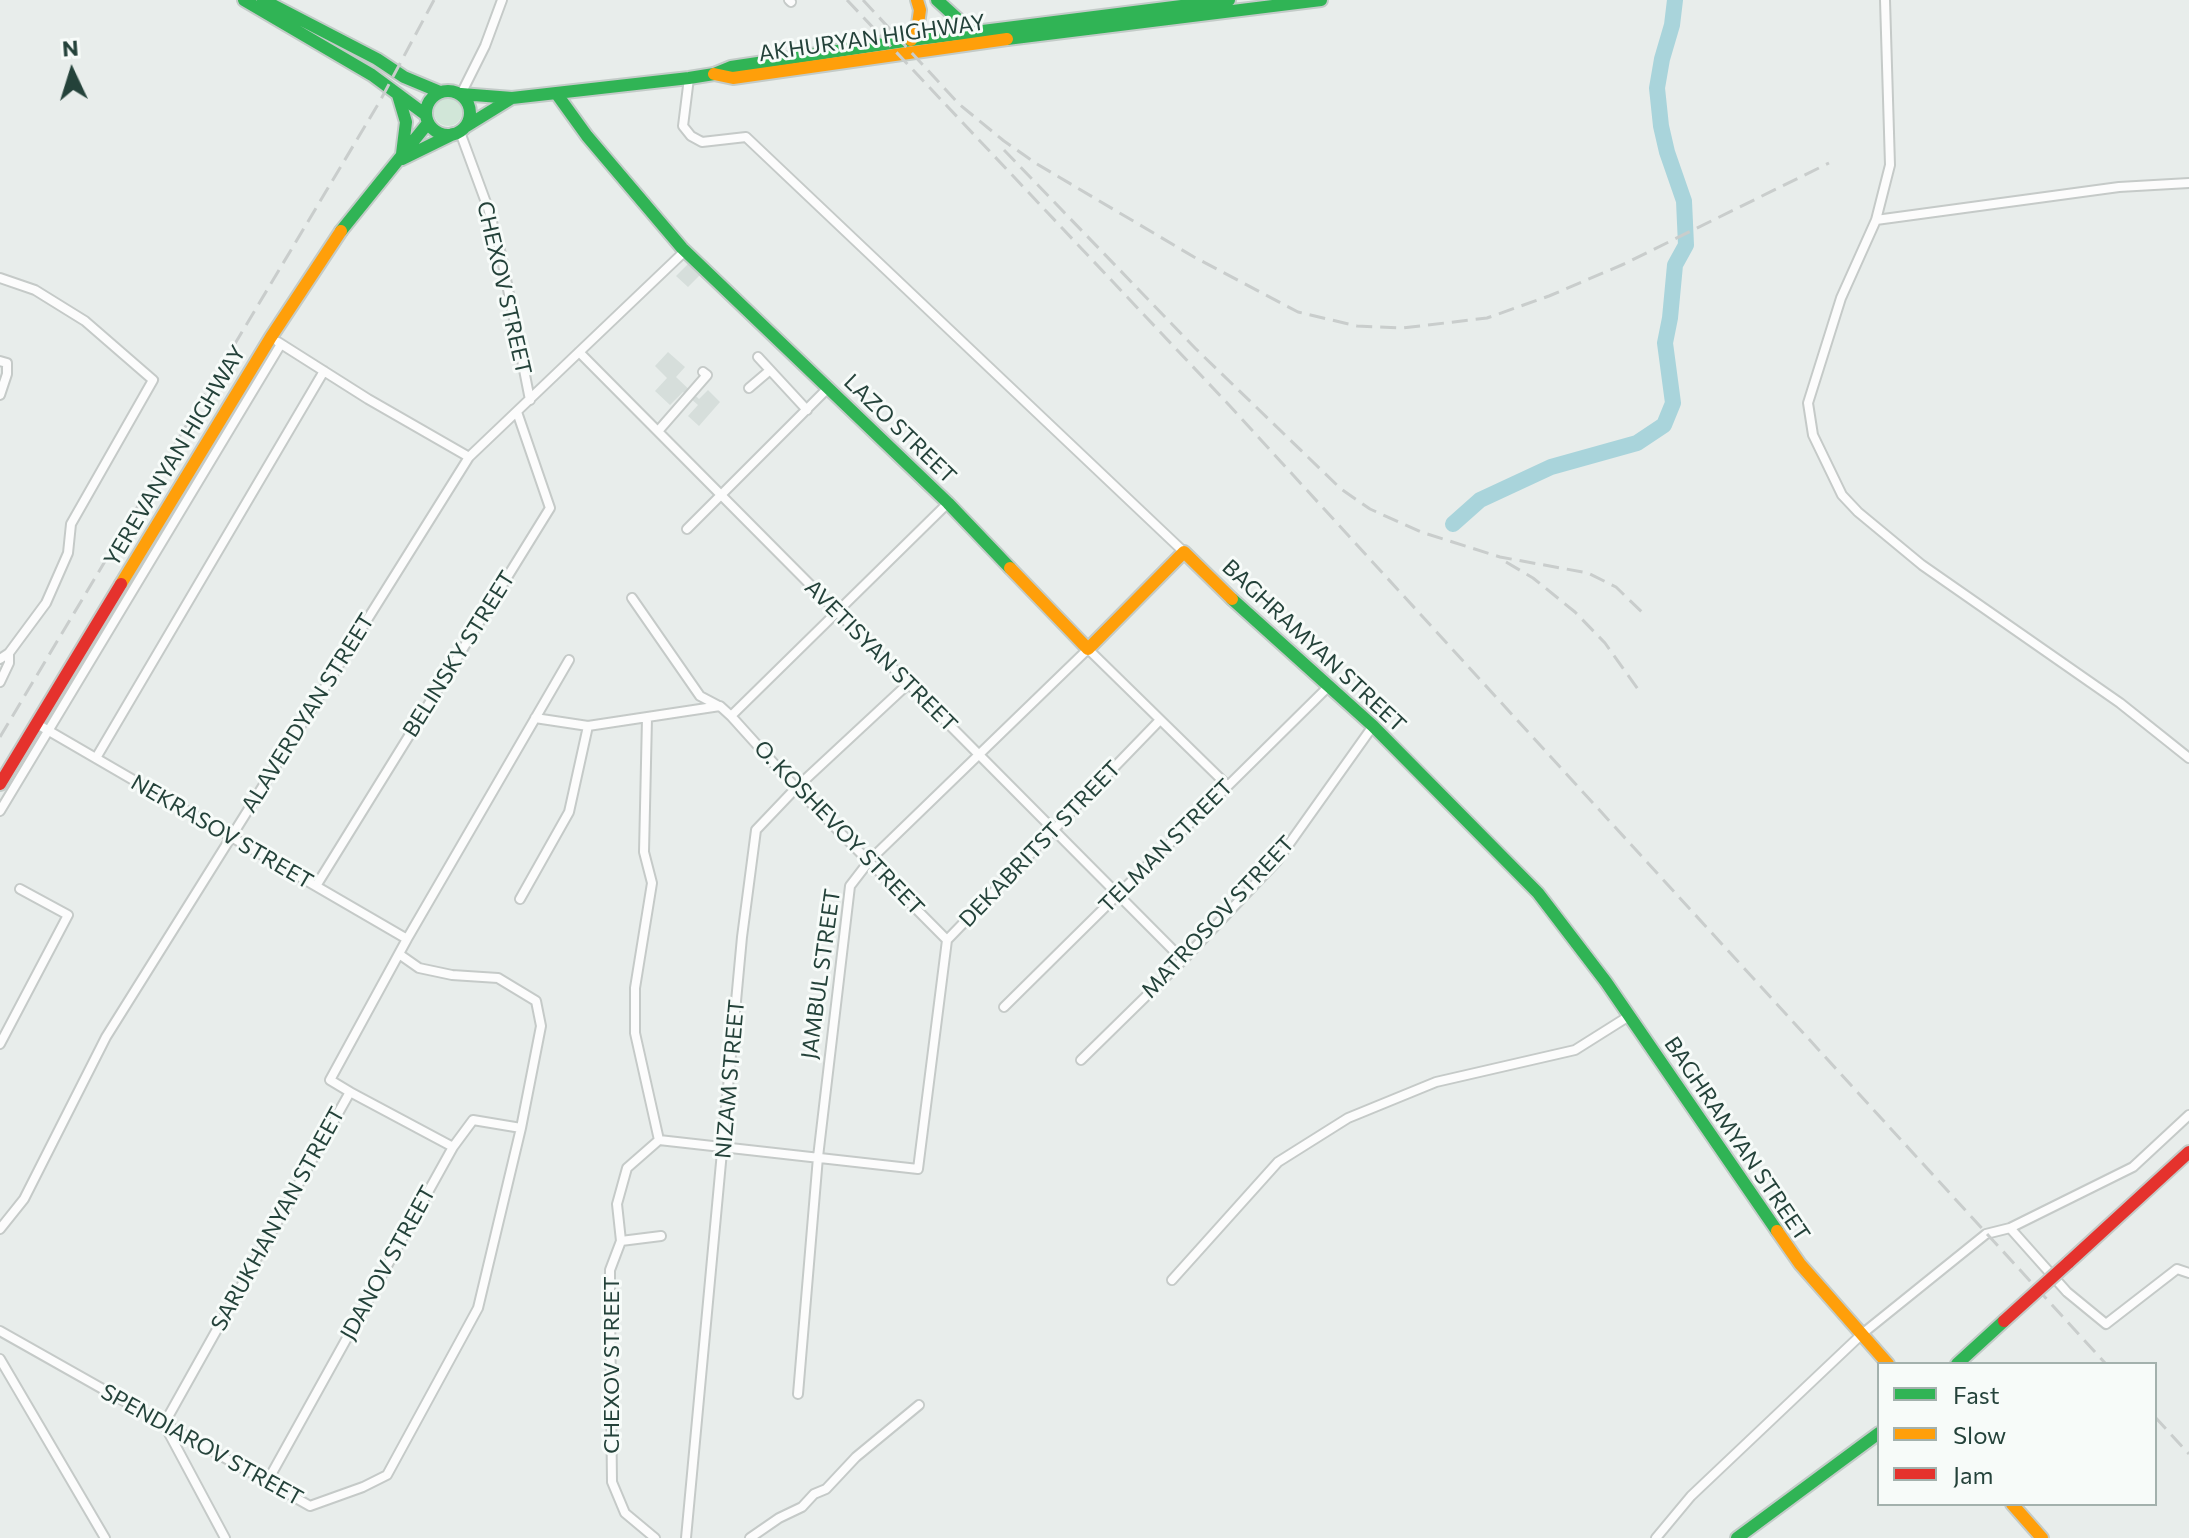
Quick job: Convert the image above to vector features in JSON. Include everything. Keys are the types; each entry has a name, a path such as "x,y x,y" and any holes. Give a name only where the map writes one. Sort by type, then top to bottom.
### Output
{"main road":[{"path":"244,0 372,75 427,119 438,133 459,131 469,121 470,106 461,94"},
{"path":"263,0 377,59 404,77 440,92 512,98"},
{"path":"911,40 918,24 920,10 917,0"},
{"path":"937,0 961,22 965,39"},
{"name":"AKHURYAN HIGHWAY","path":"714,74 733,78 965,39 1229,0"},
{"name":"AKHURYAN HIGHWAY","path":"459,131 512,98 689,78 714,74 731,67 911,40 965,39 1321,0"},
{"path":"427,119 429,101 440,92"},
{"name":"LAZO STREET","path":"556,93 587,136 685,251 948,503 1088,649"},
{"path":"398,95 406,122 401,159"},
{"name":"YEREVANYAN HIGHWAY","path":"0,784 43,727 345,226 401,159 427,119"},
{"name":"YEREVANYAN HIGHWAY","path":"401,159 459,131"},
{"name":"JAMBUL STREET","path":"1088,649 1184,552"},
{"name":"BAGHRAMYAN STREET","path":"1184,552 1255,622 1373,726 1538,893 1629,1016 1800,1264 1886,1362"},
{"path":"1959,1362 2189,1152"},
{"path":"1737,1538 1877,1434"},
{"path":"2014,1506 2042,1538"}],"street":[{"path":"461,94 485,46 502,0"},
{"path":"1885,0 1890,165 1876,220 1841,298 1808,403 1813,435 1842,495 1858,512 1922,565 2120,703 2189,758"},
{"name":"BAGHRAMYAN STREET","path":"689,78 683,126 691,136 702,142 746,137 1184,552"},
{"name":"CHEXOV STREET","path":"459,131 488,208 501,254 530,400"},
{"path":"1876,220 2119,187 2189,183"},
{"name":"ALAVERDYAN STREET","path":"0,1229 24,1199 106,1037 469,457 685,251"},
{"path":"0,278 35,290 85,321 153,380 71,524 68,553 46,603 9,653 0,659"},
{"path":"276,340 469,457"},
{"name":"AVETISYAN STREET","path":"579,352 1183,960"},
{"path":"758,357 807,410"},
{"path":"0,361 7,363 7,374 0,395"},
{"path":"96,758 324,371"},
{"path":"749,388 769,371"},
{"path":"659,430 707,375 703,372"},
{"path":"687,529 829,387"},
{"name":"BELINSKY STREET","path":"316,886 550,508 517,412"},
{"path":"731,716 948,503"},
{"path":"632,598 700,696 720,706"},
{"name":"LAZO STREET","path":"1088,649 1227,785"},
{"name":"JAMBUL STREET","path":"798,1394 818,1157 850,886 870,860 1088,649"},
{"path":"0,682 9,663 9,653"},
{"name":"SARUKHANYAN STREET","path":"164,1424 350,1092 330,1080 407,939 569,660"},
{"name":"NIZAM STREET","path":"686,1538 742,937 756,830 796,788 909,683"},
{"name":"TELMAN STREET","path":"1004,1007 1329,686"},
{"path":"535,718 588,726 720,706"},
{"name":"O. KOSHEVOY STREET","path":"720,706 796,788 947,940"},
{"path":"647,718 644,852 652,883 635,988 635,1033 659,1140 818,1157"},
{"name":"DEKABRITST STREET","path":"818,1157 918,1169 947,940 1160,720"},
{"path":"520,899 569,812 588,726"},
{"name":"MATROSOV STREET","path":"1081,1060 1183,960 1277,861 1373,726"},
{"path":"0,811 43,727"},
{"name":"NEKRASOV STREET","path":"43,727 407,939"},
{"path":"0,1044 68,915 20,889"},
{"name":"SPENDIAROV STREET","path":"0,1331 310,1506 387,1475 478,1308 521,1128 541,1026 536,1001 498,978 452,975 419,968 399,954"},
{"path":"1172,1280 1278,1162 1348,1118 1436,1082 1575,1050 1629,1016"},
{"path":"350,1092 453,1147"},
{"path":"1656,1538 1691,1496 1862,1334 1986,1234 2010,1228 2133,1167 2189,1115"},
{"name":"JDANOV STREET","path":"267,1482 453,1147 473,1120 521,1128"},
{"name":"CHEXOV STREET","path":"655,1538 625,1513 612,1482 610,1270 621,1241 617,1204 627,1168 659,1140"},
{"path":"2010,1228 2067,1292 2106,1324 2177,1269 2189,1273"},
{"path":"621,1241 661,1236"},
{"path":"0,1359 105,1538"},
{"path":"750,1538 826,1489 856,1457 919,1405"},
{"path":"164,1424 225,1538"}],"shaded area":[{"path":"688,264 700,275 688,287 676,276"},
{"path":"668,352 685,367 676,377 699,399 708,390 720,402 699,426 688,416 698,405 683,392 670,405 655,391 667,378 655,366"}],"green space":[{"path":"448,98 458,102 462,112 458,122 448,126 438,122 434,112 438,102"}],"waterway":[{"path":"1453,524 1480,500 1551,467 1637,443 1664,425 1673,403 1665,343 1675,265 1686,245 1684,201 1667,152 1657,88 1675,0"}],"railway":[{"path":"0,737 380,101 434,0"},
{"path":"847,0 1229,405 2104,1362"},
{"path":"863,0 959,104 1037,164 1194,257 1298,312 1357,326 1403,328 1487,318 1624,264 1829,163"},
{"path":"1004,150 1195,348 1341,489 1370,509 1421,532 1500,557 1588,573 1616,587 1647,617"},
{"path":"1506,562 1533,578 1575,612 1605,643 1640,692"},
{"path":"2157,1419 2189,1454"}],"traffic: fast":[{"path":"244,0 372,75 426,115"},
{"path":"263,0 377,59 404,77 440,92"},
{"path":"937,0 961,22 964,41"},
{"path":"465,127 512,98 689,78 714,74 731,67 911,40 1229,0"},
{"path":"1007,39 1321,0"},
{"path":"448,91 464,97 470,113 464,129 448,135 432,129 426,113 432,97 448,91"},
{"path":"556,93 587,136 682,248 948,503 1010,568"},
{"path":"461,94 512,98"},
{"path":"398,95 406,122 402,154"},
{"path":"341,231 428,123"},
{"path":"402,159 453,134"},
{"path":"1232,599 1373,726 1538,893 1606,982 1777,1231"},
{"path":"1959,1362 2004,1321"},
{"path":"1737,1538 1877,1434"}],"traffic: slow":[{"path":"911,40 918,24 920,10 917,0"},
{"path":"714,74 733,78 1007,39"},
{"path":"121,584 271,337 341,231"},
{"path":"1010,568 1088,649 1184,552 1232,599"},
{"path":"1777,1231 1800,1264 1886,1362"},
{"path":"2014,1506 2042,1538"}],"traffic: jam":[{"path":"0,784 121,584"},
{"path":"2068,1263 2189,1152"},
{"path":"2004,1321 2068,1263"}]}
